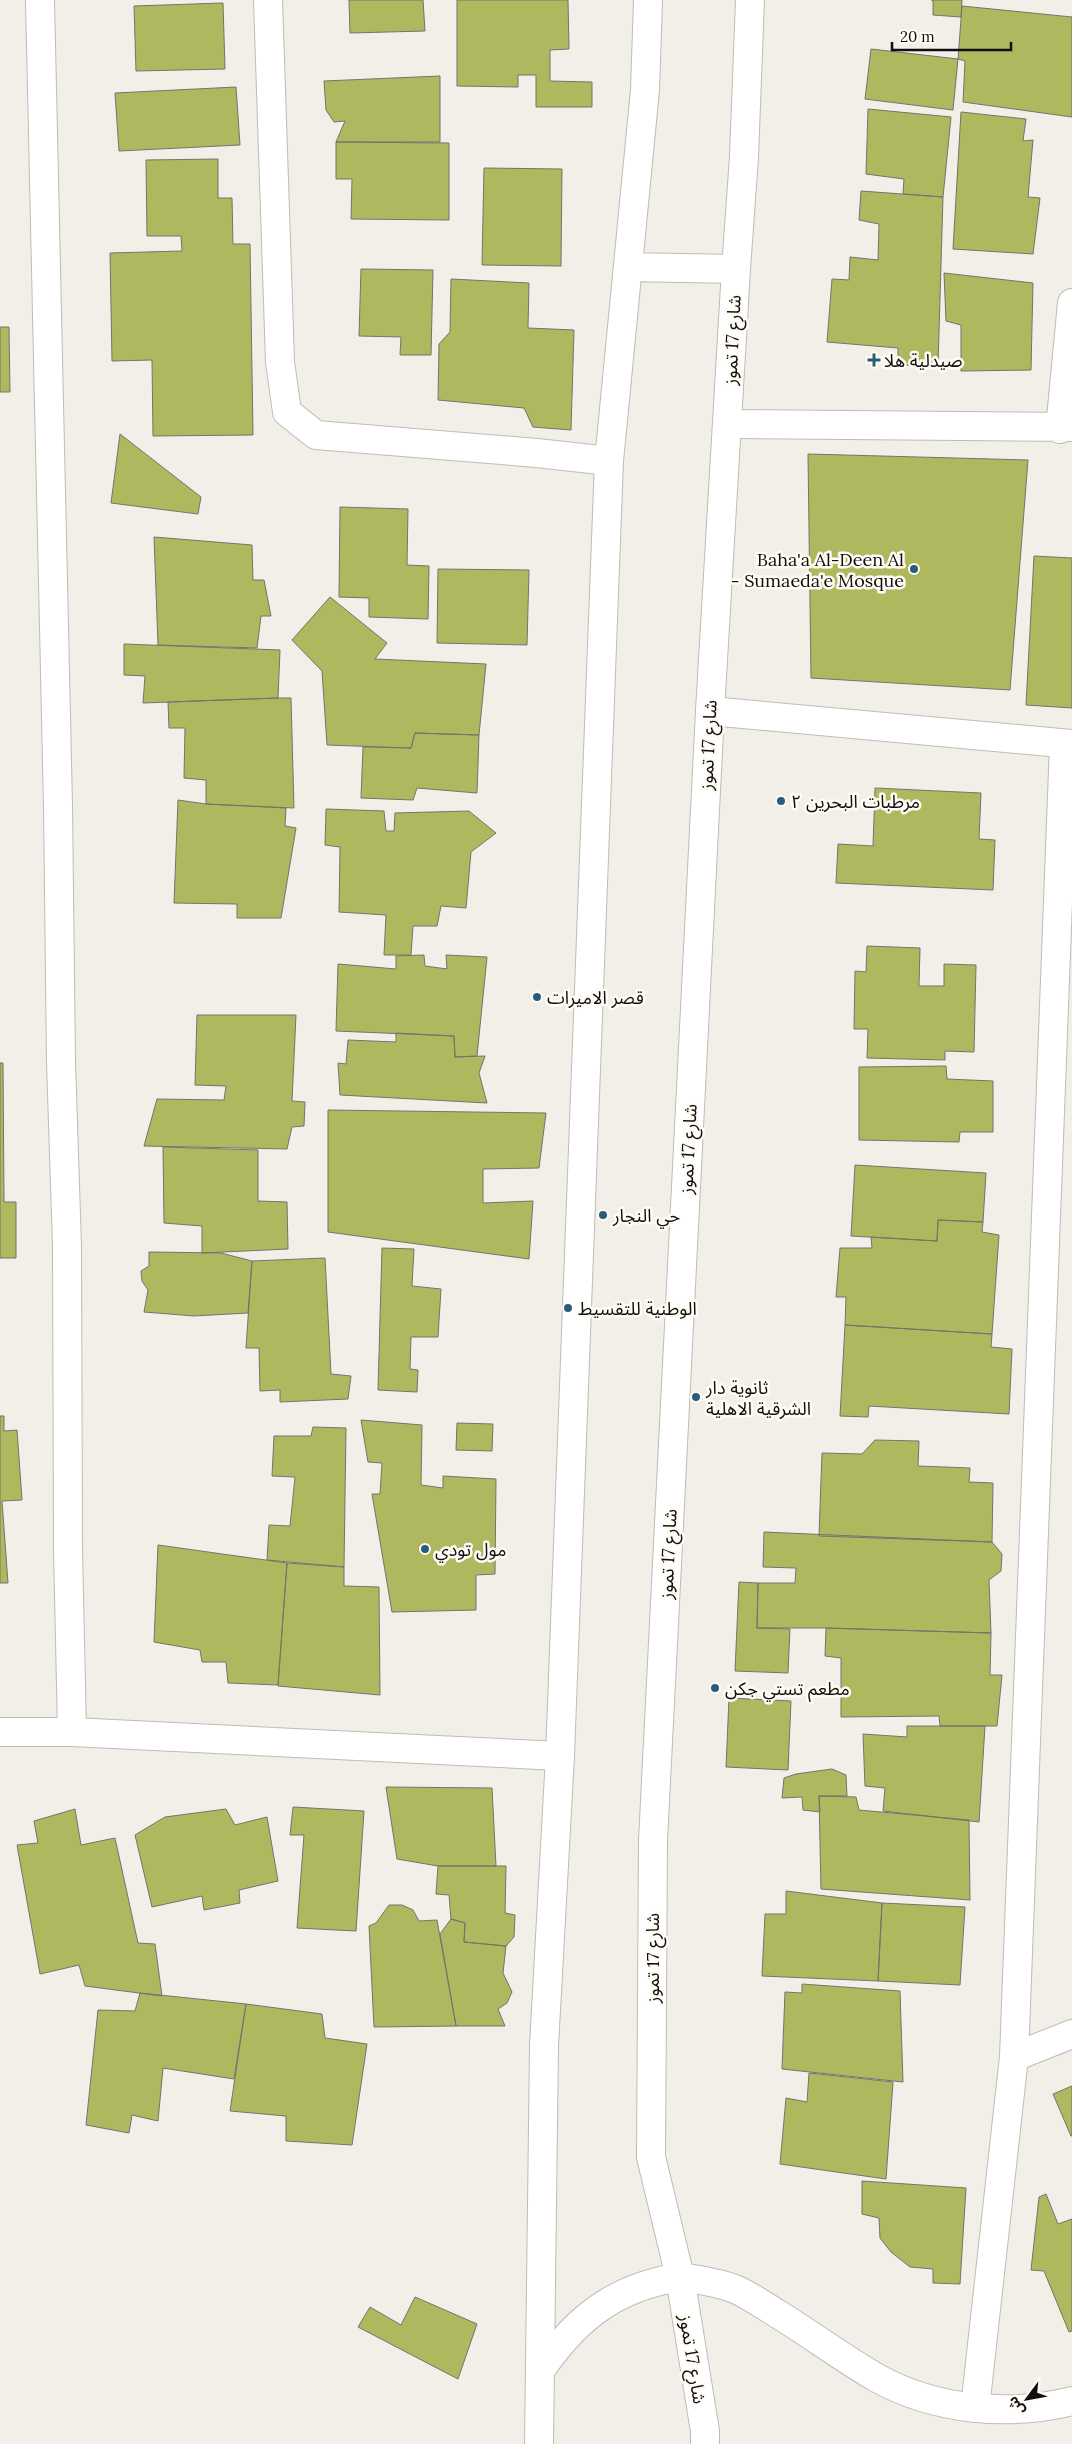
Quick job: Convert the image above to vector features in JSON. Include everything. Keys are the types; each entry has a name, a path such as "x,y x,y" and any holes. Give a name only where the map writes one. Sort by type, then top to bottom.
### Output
{"street":[{"path":"40,0 59,816 61,1062 67,1246 68,1540 72,1732"},
{"path":"268,0 280,362 287,412 316,435 537,453 609,461"},
{"path":"539,2444 542,2368 540,2276 544,2046 560,1756 609,461 644,90 648,0"},
{"name":"شارع 17 تموز","path":"705,2444 705,2431 680,2277 651,2156 653,1841 710,711 744,158 750,0"},
{"path":"628,267 736,269"},
{"path":"727,424 1066,428 1072,302"},
{"path":"710,711 1068,744 1014,2057 975,2408"},
{"path":"0,1732 72,1732 560,1756"},
{"path":"1014,2057 1072,2034"},
{"path":"542,2368 558,2344 578,2323 601,2306 625,2292 652,2281 680,2277 708,2281 736,2290 877,2378 941,2402 975,2408 1015,2409 1055,2405 1072,2401"}],"building":[{"path":"349,0 423,0 425,31 350,33"},
{"path":"457,0 568,0 569,49 550,50 550,81 592,82 592,107 536,107 536,75 518,75 518,87 457,86"},
{"path":"933,0 962,0 961,17 933,15"},
{"path":"223,3 225,69 136,71 134,6"},
{"path":"962,6 1072,17 1072,117 963,102 965,61 958,59"},
{"path":"871,49 958,59 953,110 865,99"},
{"path":"440,76 440,142 336,142 345,121 334,122 326,110 324,81"},
{"path":"236,87 240,145 119,151 115,93"},
{"path":"868,109 951,117 943,197 903,194 904,179 866,174"},
{"path":"961,112 1026,119 1023,141 1033,140 1028,197 1040,198 1033,254 953,249"},
{"path":"336,142 449,143 449,220 351,219 352,179 336,179"},
{"path":"218,159 218,198 232,198 233,244 250,244 253,435 153,436 152,360 112,361 110,253 182,251 181,236 147,236 146,160"},
{"path":"484,168 562,169 561,266 482,265"},
{"path":"861,191 943,197 938,366 898,365 898,348 827,342 832,279 849,280 850,257 878,260 879,224 859,220"},
{"path":"361,269 433,270 431,355 400,355 401,337 359,336"},
{"path":"944,273 1033,283 1031,370 961,371 961,325 946,321"},
{"path":"451,279 529,283 528,328 574,330 571,430 533,427 524,408 438,400 439,344 450,332"},
{"path":"0,327 9,327 10,392 0,392"},
{"path":"120,434 201,497 198,514 111,503"},
{"name":"Baha'a Al-Deen Al - Sumaeda'e Mosque","path":"808,454 1028,460 1010,690 811,678"},
{"path":"340,507 408,509 407,565 429,566 428,619 369,617 369,598 339,597"},
{"path":"154,537 252,545 253,580 264,580 271,616 261,616 257,648 158,645"},
{"path":"1034,556 1072,558 1072,708 1026,705"},
{"path":"438,569 529,570 527,645 437,643"},
{"path":"330,597 387,643 375,659 486,664 479,735 415,733 411,748 327,745 322,671 292,640"},
{"path":"124,644 280,650 278,698 143,703 145,676 124,675"},
{"path":"291,698 294,808 206,804 206,780 184,778 185,728 169,728 168,702"},
{"path":"415,733 479,735 477,793 417,788 413,800 361,798 363,747 411,748"},
{"path":"875,788 981,793 979,839 995,840 993,890 836,883 838,844 873,846"},
{"path":"178,800 206,804 286,808 285,826 296,828 281,918 237,918 237,904 174,903"},
{"path":"326,809 384,811 386,831 394,831 395,813 469,811 496,833 471,852 466,908 441,906 437,926 413,926 411,955 384,955 386,915 339,912 340,847 325,845"},
{"path":"867,946 920,948 919,986 944,986 944,964 976,965 974,1052 945,1051 945,1060 867,1058 868,1029 854,1029 855,971 866,972"},
{"path":"424,955 425,966 447,969 446,955 487,957 477,1056 455,1057 454,1036 336,1031 338,964 396,969 396,956"},
{"path":"197,1015 296,1015 292,1101 305,1102 304,1126 292,1127 287,1149 144,1146 157,1099 224,1100 226,1086 195,1085"},
{"path":"396,1033 454,1036 455,1057 485,1056 479,1073 487,1103 340,1095 338,1063 346,1064 348,1040 396,1042"},
{"path":"0,1063 3,1063 4,1202 16,1202 16,1258 0,1258"},
{"path":"946,1066 947,1079 993,1081 993,1132 960,1132 959,1142 859,1140 859,1067"},
{"path":"328,1110 546,1113 539,1168 483,1169 483,1203 533,1201 529,1259 328,1232"},
{"path":"163,1147 258,1150 258,1201 287,1202 288,1249 202,1253 202,1226 164,1223"},
{"path":"855,1165 986,1173 983,1222 938,1220 937,1241 851,1236"},
{"path":"938,1220 983,1222 982,1232 999,1235 992,1334 845,1325 846,1297 836,1297 840,1248 872,1248 871,1237 937,1241"},
{"path":"382,1248 414,1249 412,1286 441,1289 438,1337 411,1337 410,1369 418,1370 417,1392 378,1390"},
{"path":"149,1252 221,1253 252,1261 248,1313 194,1316 144,1312 148,1290 142,1281 141,1271 149,1266"},
{"path":"325,1258 331,1374 351,1376 348,1399 280,1402 280,1390 260,1391 259,1348 246,1348 252,1261"},
{"path":"845,1325 992,1334 991,1347 1012,1349 1009,1414 869,1406 868,1417 840,1416"},
{"path":"0,1416 4,1416 4,1431 17,1430 22,1500 2,1501 8,1583 0,1583"},
{"path":"361,1420 422,1425 421,1485 443,1488 443,1476 496,1479 495,1574 476,1575 476,1610 392,1612 372,1494 380,1494 382,1463 368,1462"},
{"path":"457,1423 493,1424 492,1451 456,1450"},
{"path":"313,1427 346,1428 344,1567 267,1560 269,1525 290,1526 295,1477 272,1476 274,1436 311,1436"},
{"path":"875,1440 919,1441 918,1466 970,1468 969,1482 993,1483 992,1542 819,1536 822,1453 862,1454"},
{"path":"764,1532 992,1542 1002,1554 1001,1571 989,1580 991,1633 757,1628 758,1583 795,1583 796,1568 763,1567"},
{"path":"158,1545 287,1563 278,1685 228,1683 226,1662 202,1662 200,1650 154,1642"},
{"path":"287,1563 344,1567 344,1586 379,1587 380,1695 278,1686"},
{"path":"739,1582 758,1583 757,1628 790,1629 788,1673 735,1671"},
{"path":"826,1628 991,1633 990,1675 1002,1675 997,1726 940,1726 939,1716 841,1717 841,1658 825,1656"},
{"path":"729,1698 791,1701 788,1770 726,1767"},
{"path":"907,1726 985,1726 979,1822 883,1811 885,1788 865,1786 863,1734 907,1737"},
{"path":"832,1769 846,1775 847,1796 819,1796 820,1812 803,1810 802,1797 782,1798 784,1778 796,1774"},
{"path":"386,1787 492,1788 496,1866 438,1866 397,1859"},
{"path":"819,1796 856,1797 859,1810 969,1820 970,1900 821,1889"},
{"path":"293,1807 364,1811 356,1931 297,1928 304,1835 290,1835"},
{"path":"75,1809 81,1845 115,1838 138,1943 155,1944 162,1996 85,1986 79,1965 40,1974 17,1845 38,1843 34,1821"},
{"path":"226,1809 235,1825 267,1817 278,1881 239,1890 240,1903 204,1910 202,1896 152,1907 135,1835 165,1817"},
{"path":"438,1866 506,1866 505,1913 515,1915 514,1937 506,1946 464,1942 465,1923 451,1919 449,1895 436,1894"},
{"path":"786,1891 882,1903 878,1981 762,1976 765,1914 786,1914"},
{"path":"882,1903 965,1907 960,1985 878,1981"},
{"path":"389,1905 402,1905 413,1910 419,1921 437,1920 456,2026 374,2027 369,1926 376,1923"},
{"path":"451,1919 465,1923 464,1942 506,1946 503,1973 512,1992 507,2003 498,2009 505,2026 456,2026 440,1934"},
{"path":"802,1984 900,1991 903,2082 782,2069 785,1992 802,1993"},
{"path":"140,1993 246,2004 234,2079 163,2068 158,2121 132,2115 129,2133 86,2125 98,2010 135,2011"},
{"path":"246,2004 322,2014 325,2038 367,2044 352,2145 286,2141 286,2116 230,2111"},
{"path":"809,2073 893,2082 886,2179 780,2164 786,2098 807,2102"},
{"path":"1072,2086 1072,2136 1071,2136 1053,2094"},
{"path":"862,2181 966,2188 960,2284 933,2283 933,2269 910,2267 891,2252 880,2238 879,2218 862,2214"},
{"path":"1046,2194 1058,2224 1072,2219 1072,2331 1069,2332 1044,2271 1031,2270 1039,2197"},
{"path":"415,2297 477,2324 458,2379 358,2327 370,2307 401,2325"}],"place":[{"name":"صيدلية هلا","path":"874,360"},
{"name":"Baha'a Al-Deen Al - Sumaeda'e Mosque","path":"914,569"},
{"name":"مرطبات البحرين ٢","path":"781,801"},
{"name":"قصر الاميرات","path":"537,997"},
{"name":"حي النجار","path":"603,1215"},
{"name":"الوطنية للتقسيط","path":"568,1308"},
{"name":"ثانوية دار الشرقية الاهلية","path":"696,1397"},
{"name":"مول تودي","path":"425,1549"},
{"name":"مطعم تستي جكن","path":"715,1688"}]}
